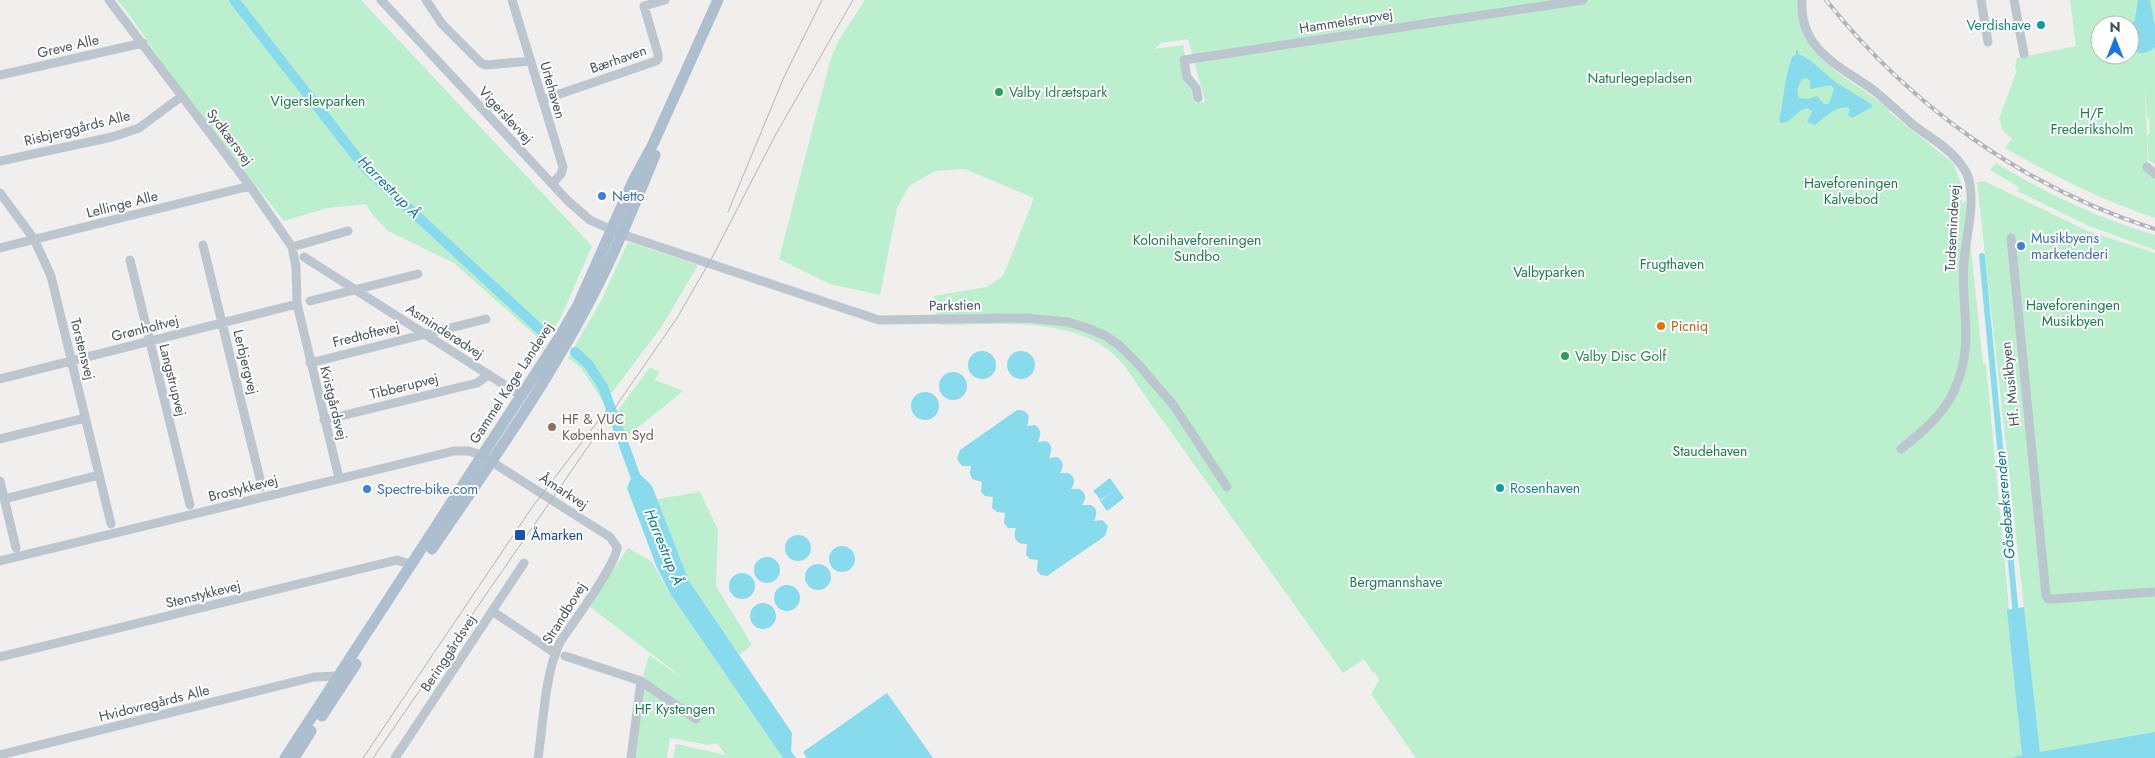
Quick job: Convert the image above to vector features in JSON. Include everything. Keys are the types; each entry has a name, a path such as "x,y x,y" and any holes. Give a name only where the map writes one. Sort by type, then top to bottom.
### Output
{"main road":[{"name":"Gammel Køge Landevej","path":"294,758 491,462 564,337 598,286 633,181 653,144 718,0"},
{"name":"Gammel Køge Landevej","path":"616,232 723,0"},
{"name":"Gammel Køge Landevej","path":"285,758 481,455 555,352"}],"street":[{"name":"Sydkærsvej","path":"109,0 250,186 292,246 296,267 297,304"},
{"name":"Vigerslevvej","path":"381,0 580,214 616,232"},
{"path":"426,0 442,24 481,63 486,65 530,61"},
{"name":"Urtehaven","path":"512,0 563,167 561,174 552,184"},
{"name":"Bærhaven","path":"542,100 656,61 658,54 644,6 665,0"},
{"name":"Hammelstrupvej","path":"1198,98 1196,88 1187,77 1184,60 1582,0"},
{"name":"Tudsemindevej","path":"1802,0 1802,21 1807,33 1821,54 1879,94 1941,145 1958,160 1968,175 1970,201 1963,281 1967,342 1962,372 1953,393 1942,410 1922,433 1901,449"},
{"path":"1981,0 1988,42"},
{"path":"2014,0 2024,54"},
{"name":"Greve Alle","path":"0,75 143,43"},
{"name":"Risbjerggårds Alle","path":"0,160 112,137 139,128 182,96"},
{"path":"2147,166 2155,174"},
{"name":"Lellinge Alle","path":"0,248 250,186"},
{"name":"Torstensvej","path":"0,193 34,239 51,276 111,524"},
{"path":"292,246 348,231"},
{"name":"Parkstien","path":"616,232 879,320 1026,318 1068,322 1087,328 1106,336 1120,346 1152,380 1174,406 1227,488"},
{"name":"Hf. Musikbyen","path":"2011,238 2046,595 2048,599 2052,599 2155,592"},
{"name":"Lerbjergvej","path":"203,245 262,487"},
{"name":"Asminderødvej","path":"304,257 522,396"},
{"name":"Langstrupvej","path":"130,260 190,505"},
{"path":"310,301 418,274"},
{"name":"Grønholtvej","path":"1,377 297,304"},
{"name":"Kvistgårdsvej","path":"297,304 339,478"},
{"name":"Fredtoftevej","path":"310,362 486,319"},
{"name":"Tibberupvej","path":"324,420 477,382 488,375"},
{"path":"0,439 85,418"},
{"name":"Brostykkevej","path":"0,561 454,450 469,451 481,455 491,462"},
{"name":"Åmarkvej","path":"491,462 610,538 617,547"},
{"path":"4,499 99,475"},
{"path":"0,481 16,548"},
{"name":"Strandbovej","path":"538,758 555,653 560,642 609,568 617,552 617,547"},
{"name":"Stenstykkevej","path":"0,657 397,560 412,564"},
{"name":"Beringgårdsvej","path":"395,758 524,563"},
{"path":"492,611 555,653"},
{"path":"565,656 641,681 696,719"},
{"name":"Hvidovregårds Alle","path":"0,755 314,677 338,676"},
{"path":"314,677 324,679 330,688"},
{"path":"631,758 641,681"}],"green space":[{"name":"Vigerslevparken","path":"117,0 361,0 592,246 560,319 544,343 454,263 388,231 372,214 366,204 327,208 284,221 189,101"},
{"name":"Valbyparken","path":"865,0 1797,0 1799,20 1806,38 1816,52 1844,77 1891,110 1888,111 1953,163 1961,183 1962,203 1966,201 1983,364 1986,364 2023,758 1416,758 1371,694 1379,680 1375,672 1373,673 1364,659 1343,673 1116,356 1093,341 1073,333 1051,328 1004,324 938,325 934,296 987,287 1004,274 1034,198 965,169 935,171 909,186 897,208 880,295 830,284 779,259 830,61 838,41","holes":["1188,39 1205,101 1195,103 1193,99 1183,45 1154,49 1161,43"]},
{"name":"H/F Frederiksholm","path":"2070,0 2155,0 2155,164 2149,161 2147,136 2150,133 2145,87 2148,166 2155,171 2155,218 2078,187 2005,148 2011,140 2015,141 2003,131 1999,119 2017,70 2015,69 2017,58 2076,46"},
{"path":"1996,163 2034,185 2073,204 2134,229 2155,235 2155,250 2089,226 2017,191 2019,187 1990,170"},
{"name":"Haveforeningen Musikbyen","path":"1984,181 2088,231 2155,253 2155,758 2055,750 2040,753 1977,182"},
{"path":"628,242 698,265 662,326 604,403 581,368 568,358 602,299"},
{"path":"650,367 659,372 655,380 683,391 626,437 616,413"},
{"path":"700,492 718,530 716,586 752,645 739,655 689,581 657,499"},
{"name":"HF Kystengen","path":"628,548 651,561 671,595 783,758 673,758 676,744 726,755 717,743 709,745 670,738 667,758 635,758 646,679 643,676 649,655 687,681 589,606"}],"water":[{"path":"2138,0 2150,0 2155,26 2155,47 2143,53 2140,53 2140,15 2136,15"},
{"path":"1798,54 1809,60 1837,83 1868,102 1872,107 1852,118 1848,115 1850,110 1847,107 1838,109 1815,125 1807,122 1812,111 1807,108 1788,121 1781,123 1779,121 1787,73 1792,57","holes":["1807,78 1810,81 1810,89 1831,85 1834,89 1829,104 1824,104 1817,96 1808,99 1799,98 1798,88 1802,79"]},
{"path":"982,351 992,355 996,365 992,375 982,379 972,375 968,365 972,355"},
{"path":"1021,351 1031,355 1035,365 1031,375 1021,379 1011,375 1007,365 1011,355"},
{"path":"953,372 963,376 967,386 963,396 953,400 943,396 939,386 943,376"},
{"path":"925,392 935,396 939,406 935,416 925,420 915,416 911,406 915,396"},
{"path":"1017,410 1028,414 1027,426 1035,425 1039,429 1038,442 1046,441 1050,444 1049,458 1057,457 1061,460 1063,466 1060,473 1068,473 1074,478 1071,489 1079,489 1085,494 1082,505 1091,505 1095,508 1094,521 1102,520 1108,526 1105,536 1047,576 1041,575 1037,571 1038,560 1030,559 1026,555 1027,544 1016,540 1016,528 1008,528 1004,523 1005,513 997,512 992,508 993,497 985,496 981,492 982,482 972,479 970,474 971,466 962,466 957,459 960,450"},
{"path":"641,475 652,486 689,581 792,733 791,751 796,758 783,758 671,595 657,568 627,488 631,478"},
{"path":"1110,478 1124,498 1107,511 1100,501 1114,491 1100,500 1093,491"},
{"path":"798,535 807,539 811,548 807,557 798,561 789,557 785,548 789,539"},
{"path":"842,546 851,550 855,559 851,568 842,572 833,568 829,559 833,550"},
{"path":"767,557 776,561 780,570 776,579 767,583 758,579 754,570 758,561"},
{"path":"818,564 827,568 831,577 827,586 818,590 809,586 805,577 809,568"},
{"path":"742,573 751,577 755,586 751,595 742,599 733,595 729,586 733,577"},
{"path":"787,585 796,589 800,598 796,607 787,611 778,607 774,598 778,589"},
{"path":"763,603 772,607 776,616 772,625 763,629 754,625 750,616 754,607"},
{"path":"2024,607 2040,752 2155,732 2155,758 2011,758 2022,755 2007,610"},
{"path":"887,693 933,758 807,758 803,752"}],"waterway":[{"name":"Harrestrup Å","path":"234,0 366,169 544,333"},
{"name":"Gåsebæksrenden","path":"1982,256 2016,616"},
{"name":"Harrestrup Å","path":"575,352 589,365 603,387 640,489"}],"tram line":[{"path":"728,212 784,77 822,0"},
{"path":"373,758 677,318 714,254 776,134 853,0"},
{"path":"363,758 533,506 608,408"}],"railway":[{"path":"1826,0 1859,39 1895,75 1933,109 1974,139 2016,167 2061,191 2107,212 2155,229"}],"place":[{"name":"Verdishave","path":"2041,25"},
{"name":"Valby Idrætspark","path":"999,92"},
{"name":"Netto","path":"602,196"},
{"name":"Musikbyens marketenderi","path":"2021,246"},
{"name":"Picniq","path":"1661,326"},
{"name":"Valby Disc Golf","path":"1565,356"},
{"name":"HF & VUC København Syd","path":"552,427"},
{"name":"Rosenhaven","path":"1500,488"},
{"name":"Spectre-bike.com","path":"367,489"},
{"name":"Åmarken","path":"520,535"}],"park label":[{"name":"Naturlegepladsen","path":"1640,78"},
{"name":"Haveforeningen Kalvebod","path":"1851,192"},
{"name":"Kolonihaveforeningen Sundbo","path":"1197,248"},
{"name":"Frugthaven","path":"1672,264"},
{"name":"Staudehaven","path":"1710,451"},
{"name":"Bergmannshave","path":"1396,582"}]}
